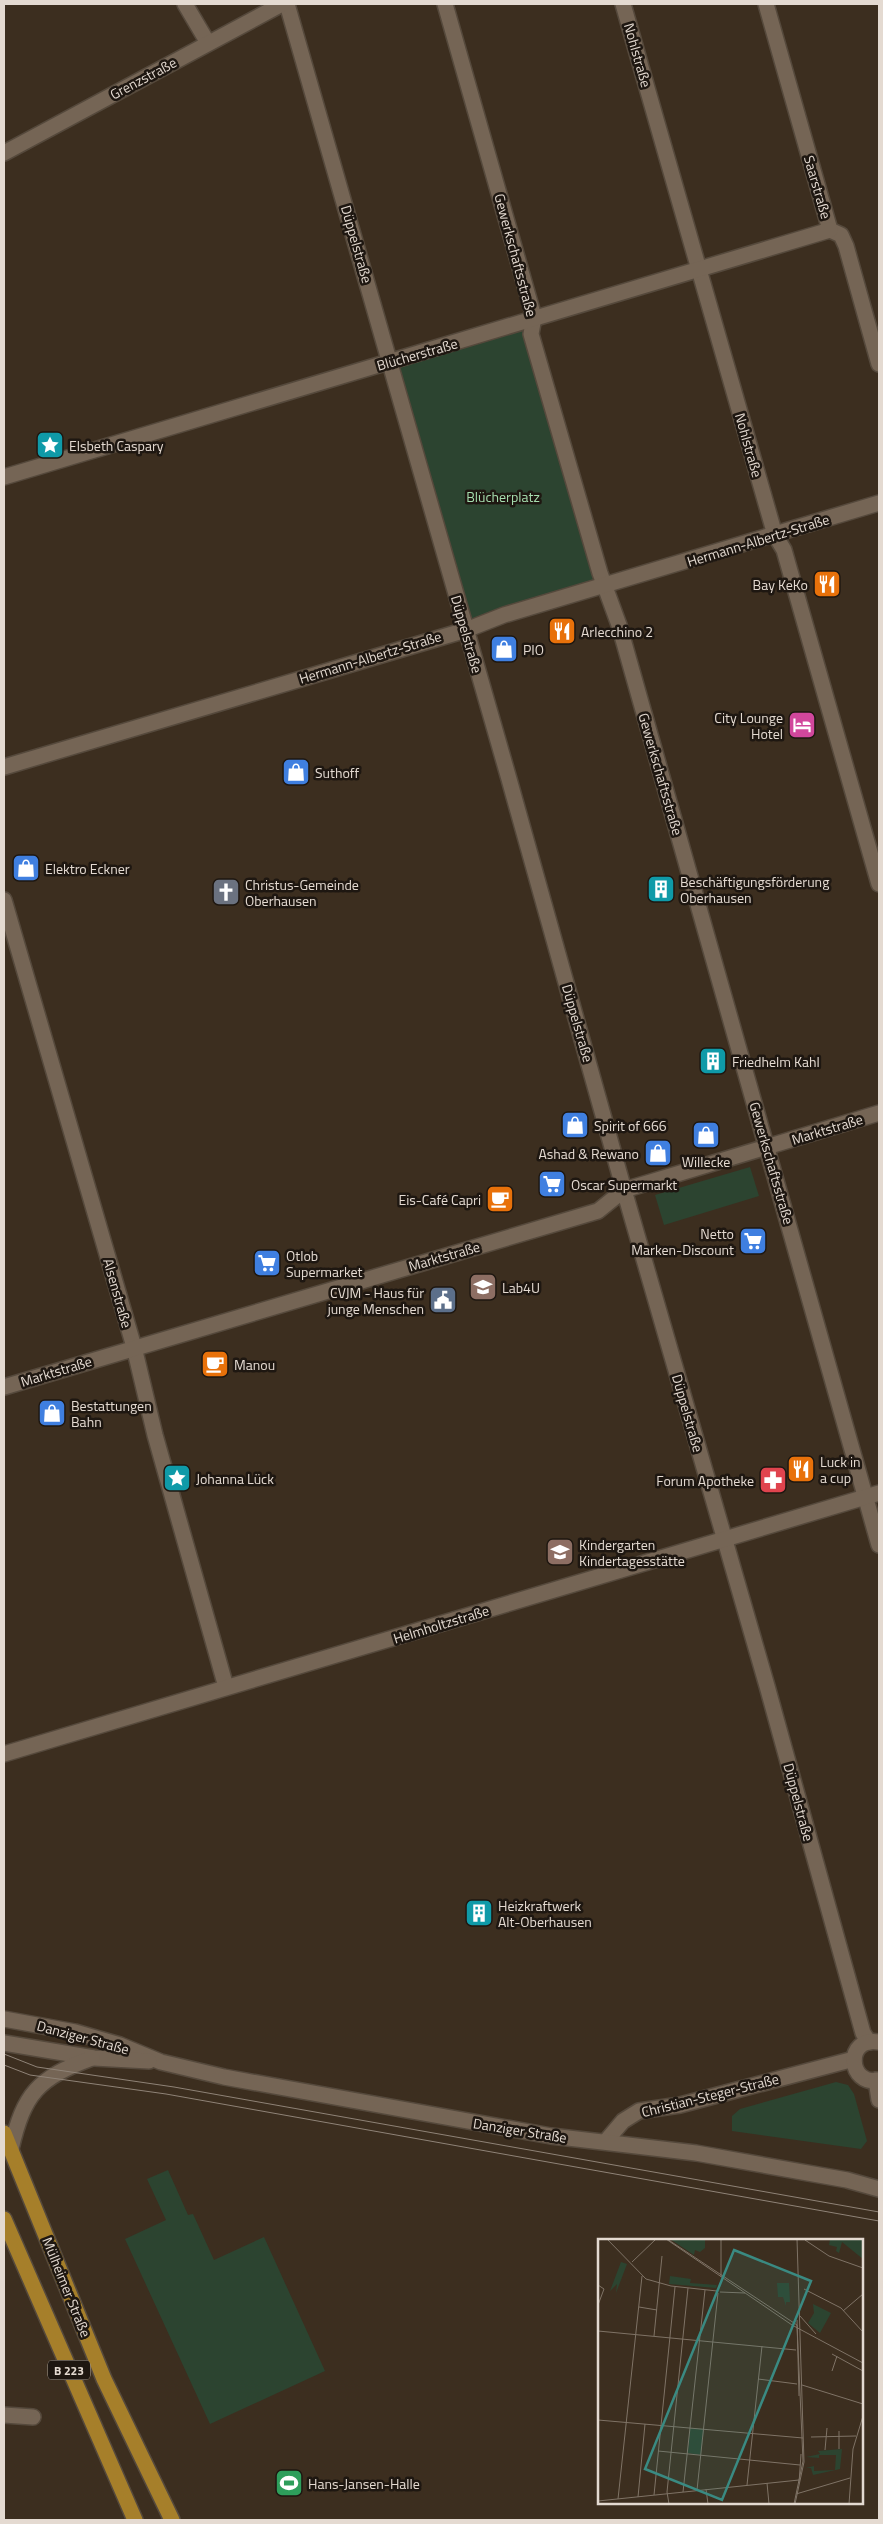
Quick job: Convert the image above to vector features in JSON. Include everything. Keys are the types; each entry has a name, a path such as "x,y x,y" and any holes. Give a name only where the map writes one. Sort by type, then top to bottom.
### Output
{"main road":[{"name":"Mülheimer Straße","path":"4,2133 104,2379 172,2520"},
{"name":"B 223","path":"4,2219 135,2520"}],"street":[{"path":"185,4 208,43"},
{"name":"Grenzstraße","path":"4,153 282,4"},
{"name":"Düppelstraße","path":"288,4 864,2033 874,2042"},
{"name":"Gewerkschaftsstraße","path":"445,4 534,317 532,334 604,586 619,625 767,1147 873,1495 879,1545"},
{"name":"Nohlstraße","path":"623,4 776,535 784,550 879,884"},
{"name":"Saarstraße","path":"766,4 830,230 841,235 846,246 879,364"},
{"name":"Blücherstraße","path":"4,477 830,230"},
{"name":"Hermann-Albertz-Straße","path":"4,767 466,630 504,615 879,503"},
{"name":"Alsenstraße","path":"4,900 134,1347 155,1435 226,1688"},
{"name":"Marktstraße","path":"4,1387 598,1210 624,1190 879,1113"},
{"name":"Helmholtzstraße","path":"4,1754 873,1495"},
{"name":"Danziger Straße","path":"4,2019 74,2032 120,2045 161,2062 233,2079 551,2136 696,2152 848,2180 879,2189"},
{"path":"874,2042 858,2048 854,2059 855,2068 860,2075 867,2080 878,2080 879,2100"},
{"name":"Danziger Straße","path":"4,2044 94,2058 161,2062"},
{"path":"11,2149 20,2114 30,2094 49,2078 94,2058"},
{"name":"Christian-Steger-Straße","path":"606,2141 618,2128 639,2111 680,2105 854,2059"},
{"path":"4,2414 34,2417"}],"green space":[{"name":"Blücherplatz","path":"534,317 604,586 466,630 390,361"},
{"path":"750,1167 759,1196 664,1225 655,1195"},
{"path":"836,2082 848,2085 854,2094 867,2141 861,2149 732,2131 732,2116 740,2109"},
{"path":"168,2170 188,2215 193,2214 214,2260 264,2237 325,2371 210,2424 125,2239 166,2220 147,2179"}],"tram line":[{"path":"4,2054 37,2067 174,2087 879,2212"},
{"path":"4,2065 30,2075 166,2094 879,2221"}],"place":[{"name":"Elsbeth Caspary","path":"50,445"},
{"name":"Bay KeKo","path":"827,584"},
{"name":"Arlecchino 2","path":"562,631"},
{"name":"PIO","path":"504,649"},
{"name":"City Lounge Hotel","path":"802,725"},
{"name":"Suthoff","path":"296,772"},
{"name":"Elektro Eckner","path":"26,868"},
{"name":"Beschäftigungsförderung Oberhausen","path":"661,889"},
{"name":"Christus-Gemeinde Oberhausen","path":"226,892"},
{"name":"Friedhelm Kahl","path":"713,1061"},
{"name":"Spirit of 666","path":"575,1125"},
{"name":"Willecke","path":"706,1135"},
{"name":"Ashad & Rewano","path":"658,1153"},
{"name":"Oscar Supermarkt","path":"552,1184"},
{"name":"Eis-Café Capri","path":"500,1199"},
{"name":"Netto Marken-Discount","path":"753,1241"},
{"name":"Otlob Supermarket","path":"267,1263"},
{"name":"Lab4U","path":"483,1287"},
{"name":"CVJM - Haus für junge Menschen","path":"443,1300"},
{"name":"Manou","path":"215,1364"},
{"name":"Bestattungen Bahn","path":"52,1413"},
{"name":"Luck in a cup","path":"801,1469"},
{"name":"Johanna Lück","path":"177,1478"},
{"name":"Forum Apotheke","path":"773,1480"},
{"name":"Kindergarten Kindertagesstätte","path":"560,1552"},
{"name":"Heizkraftwerk Alt-Oberhausen","path":"479,1913"},
{"name":"Hans-Jansen-Halle","path":"289,2483"}]}
